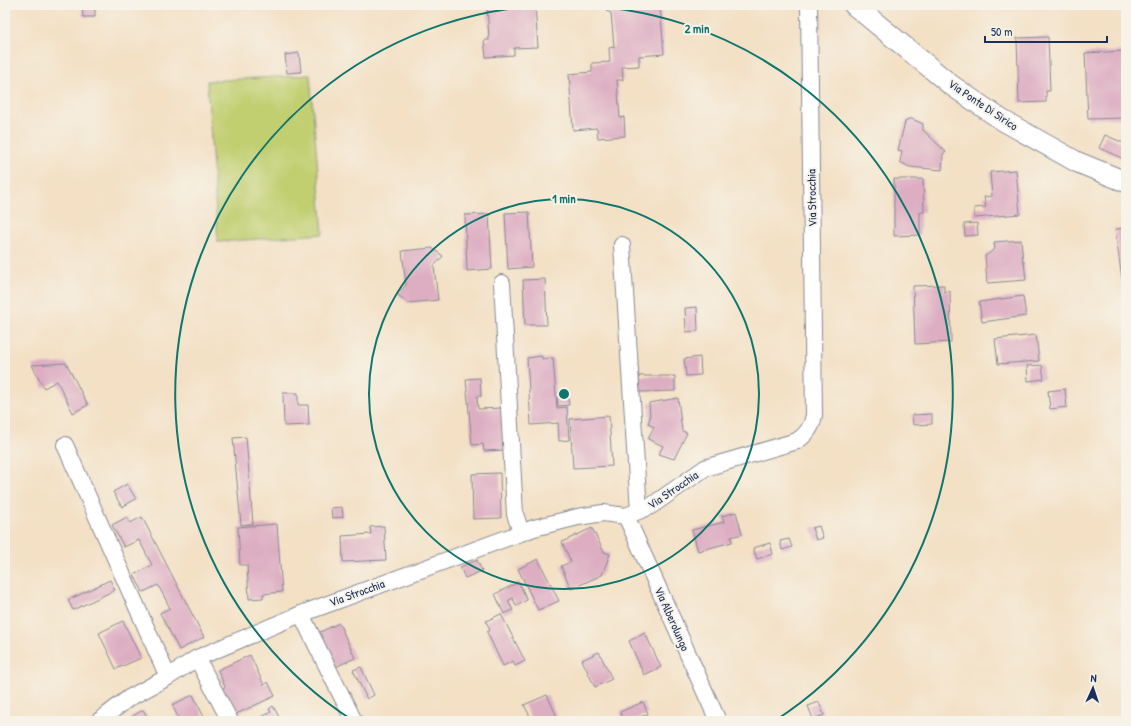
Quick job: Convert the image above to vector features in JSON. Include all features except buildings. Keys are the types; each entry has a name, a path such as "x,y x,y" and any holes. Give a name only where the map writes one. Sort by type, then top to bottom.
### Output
{"street":[{"name":"Via Strocchia","path":"99,721 129,698 197,658 301,614 534,528 578,517 603,513 632,513 651,506 705,468 797,441 807,433 813,422 814,415 809,5"},
{"name":"Via Ponte Di Sirico","path":"854,5 951,85 1002,120 1077,162 1126,182"},
{"path":"622,245 632,513"},
{"path":"502,283 515,514 521,532"},
{"path":"65,445 168,676"},
{"name":"Via Alberolungo","path":"632,513 718,721"},
{"path":"301,614 354,721"},
{"path":"197,658 230,721"}],"green space":[{"path":"310,75 323,234 218,242 207,81"}]}
